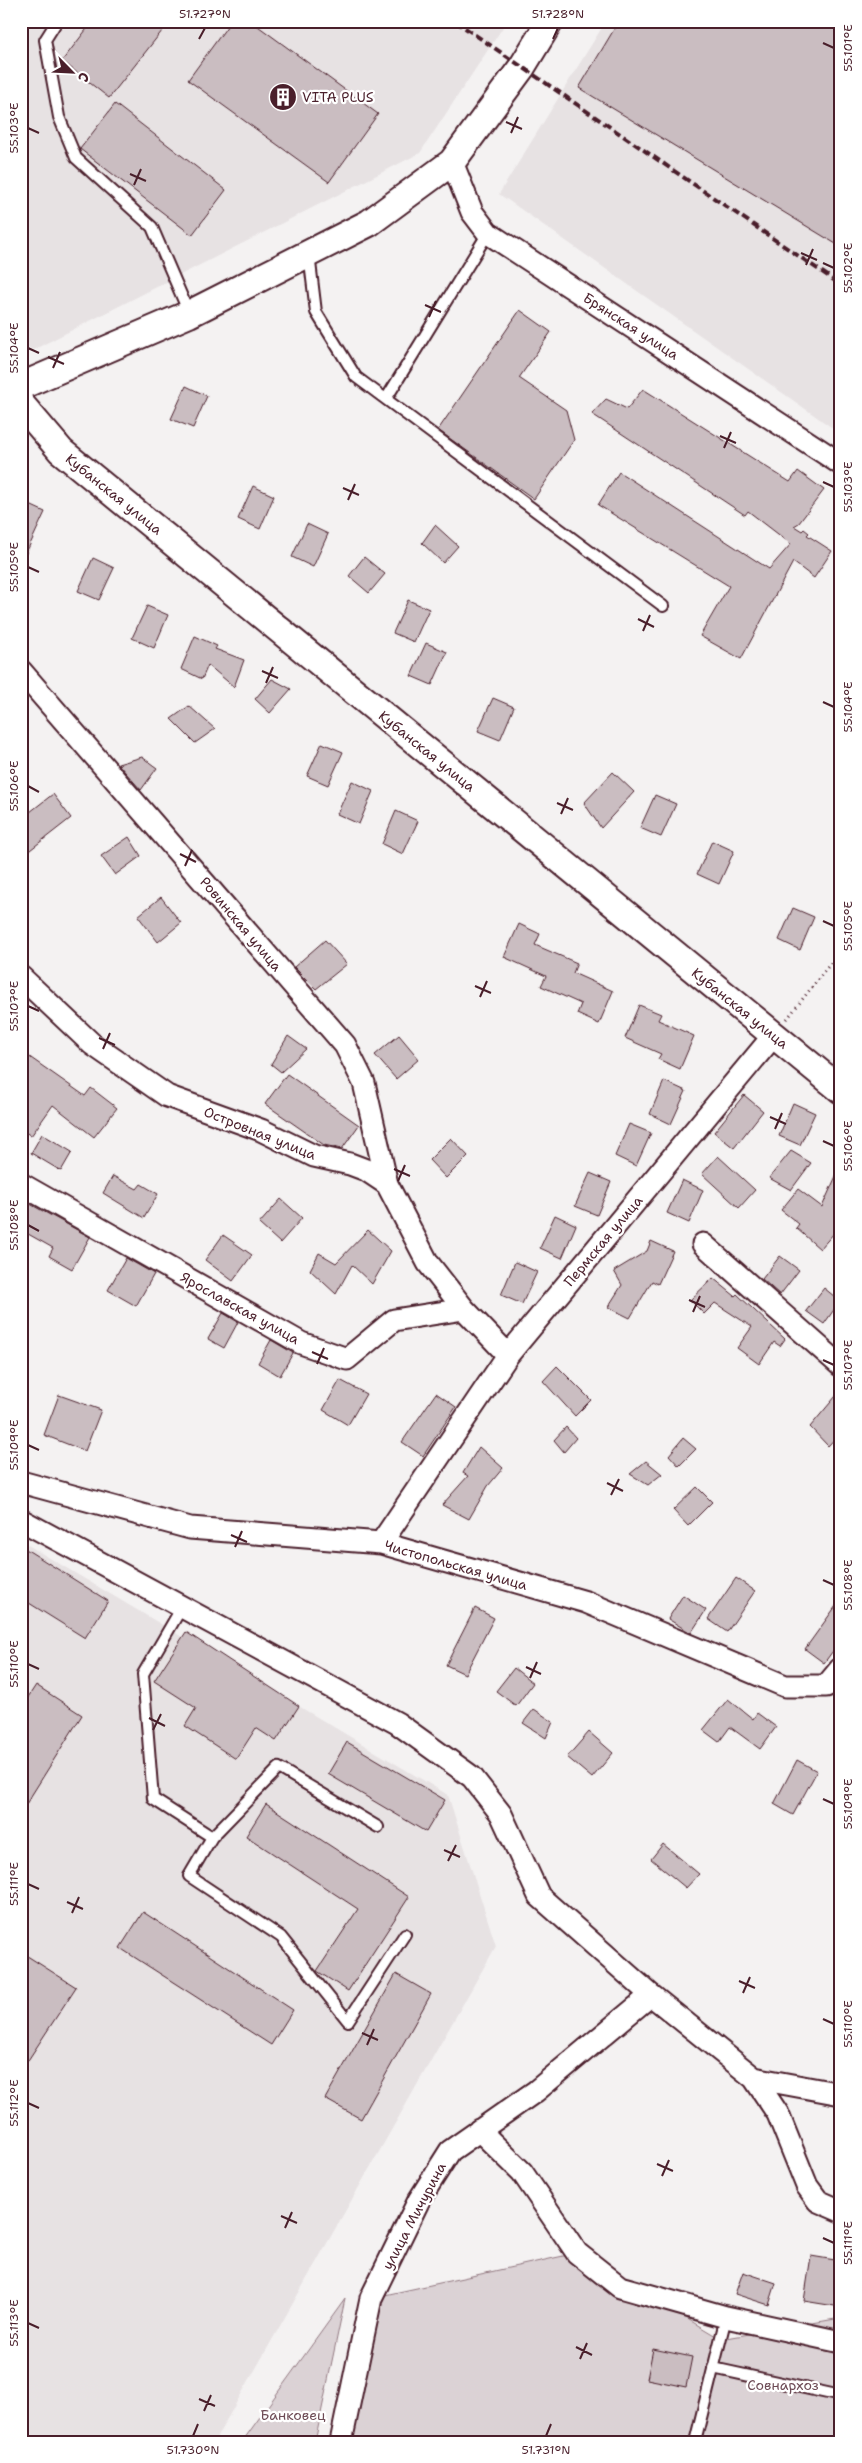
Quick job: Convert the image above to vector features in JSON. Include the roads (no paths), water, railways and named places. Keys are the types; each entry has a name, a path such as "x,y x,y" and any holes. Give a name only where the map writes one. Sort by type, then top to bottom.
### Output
{"street":[{"path":"21,386 189,314 368,223 452,162 522,67 550,21"},
{"name":"Брянская улица","path":"452,162 472,212 488,234 841,464"},
{"name":"Кубанская улица","path":"21,404 61,451 841,1090"},
{"name":"Ровинская улица","path":"21,671 344,1045 364,1083 387,1184"},
{"name":"Островная улица","path":"21,977 92,1044 167,1096 261,1130 314,1156 350,1164 366,1170 387,1184 428,1263 464,1309 508,1355"},
{"name":"Пермская улица","path":"382,1543 508,1355 774,1035"},
{"name":"Ярославская улица","path":"21,1184 301,1343 347,1359 394,1320 464,1309"},
{"path":"703,1244 841,1366"},
{"name":"Чистопольская улица","path":"21,1482 190,1528 382,1543 586,1602 785,1686 826,1686 841,1668"},
{"path":"21,1520 397,1723 472,1777 501,1814 539,1896 651,1995 754,2078 778,2114 806,2186 818,2201 841,2211"},
{"name":"улица Мичурина","path":"341,2442 371,2298 419,2200 450,2151 536,2091 651,1995"},
{"path":"754,2078 841,2094"},
{"path":"479,2130 522,2172 577,2253 620,2287 726,2317 841,2342"}],"lane":[{"path":"57,21 45,40 59,117 76,158 152,227 189,314"},
{"path":"386,399 488,234"},
{"path":"309,253 316,312 356,377 663,606"},
{"path":"182,1607 142,1674 153,1799 212,1837"},
{"path":"378,1827 279,1768 212,1837 189,1876 281,1937 348,2020 405,1934"},
{"path":"695,2442 726,2317"},
{"path":"713,2368 841,2396"}],"railway":[{"path":"455,21 841,285"}],"place":[{"name":"VITA PLUS","path":"283,97"}],"park label":[{"name":"Совнархоз","path":"783,2385"},
{"name":"Банковец","path":"293,2415"}]}
